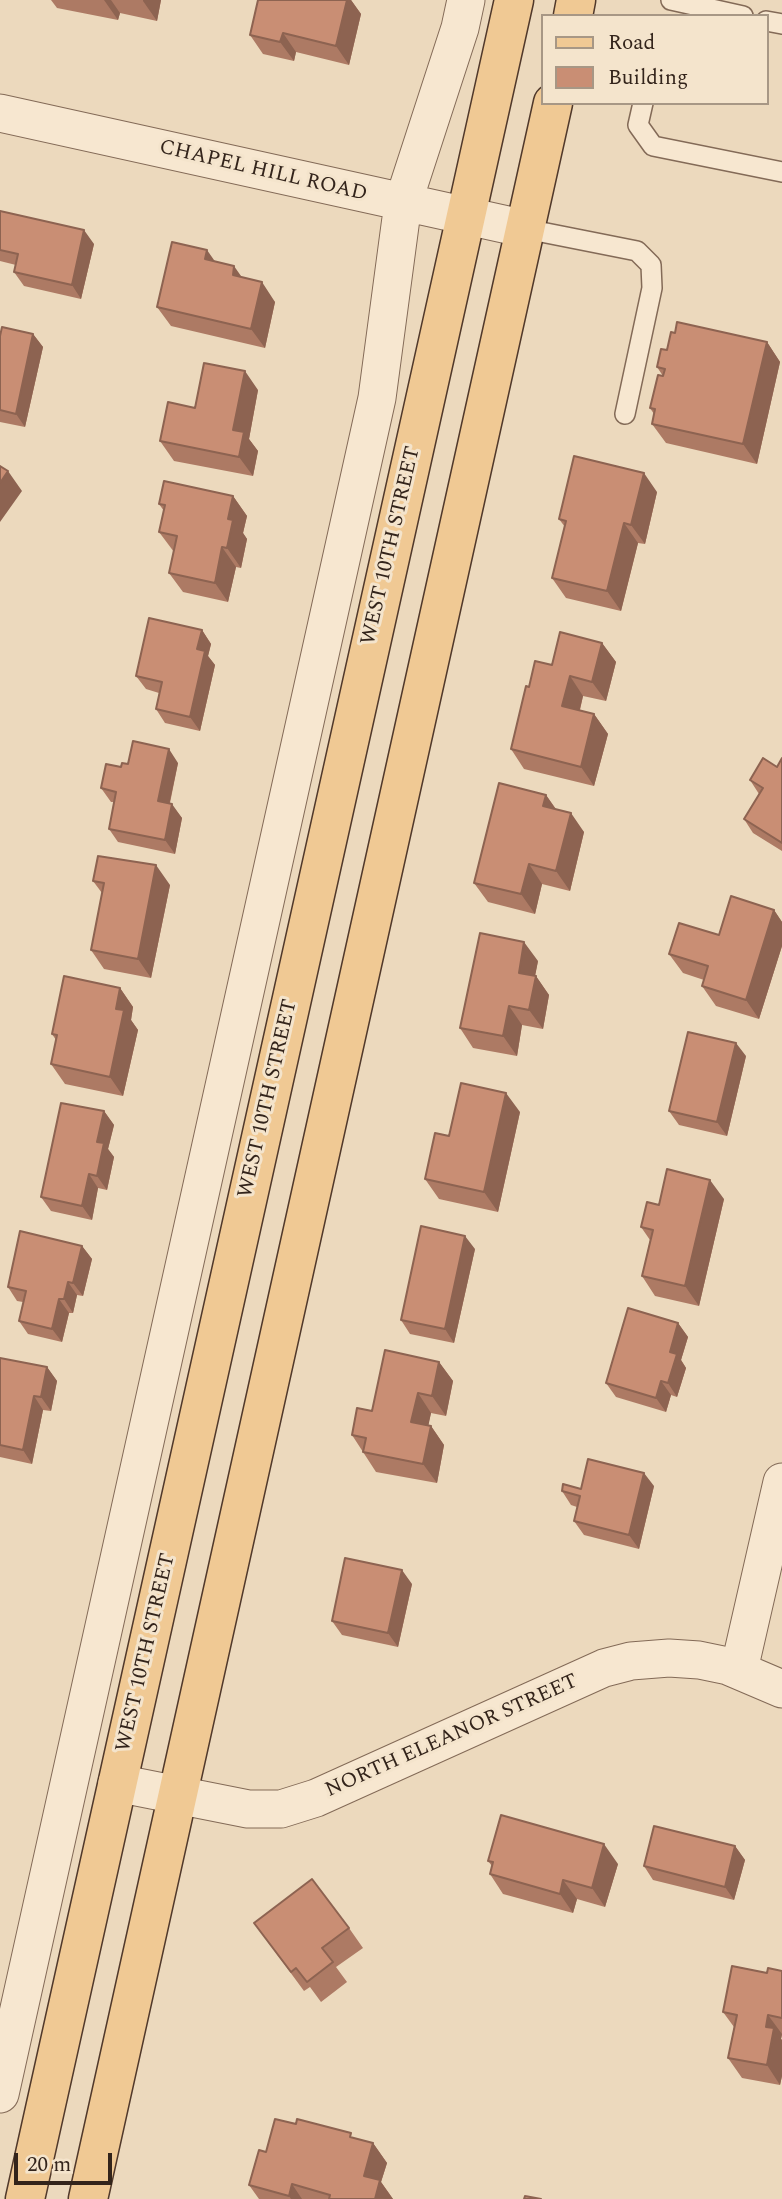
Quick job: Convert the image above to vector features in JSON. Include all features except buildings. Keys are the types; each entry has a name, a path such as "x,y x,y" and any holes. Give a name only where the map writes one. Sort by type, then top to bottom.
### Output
{"main road":[{"name":"WEST 10TH STREET","path":"24,2199 514,0"},
{"path":"88,2199 554,105"}],"street":[{"path":"0,2094 377,398 403,203 460,28 466,0"},
{"name":"CHAPEL HILL ROAD","path":"0,113 526,229"},
{"path":"739,1670 782,1482"},
{"name":"NORTH ELEANOR STREET","path":"117,1783 248,1809 281,1809 316,1798 604,1668 631,1661 672,1658 699,1660 739,1670 782,1689"}],"lane":[{"path":"671,0 734,14"},
{"path":"643,105 638,125 653,146 782,172"},
{"path":"526,229 637,251 650,265 652,288 625,414"}]}
